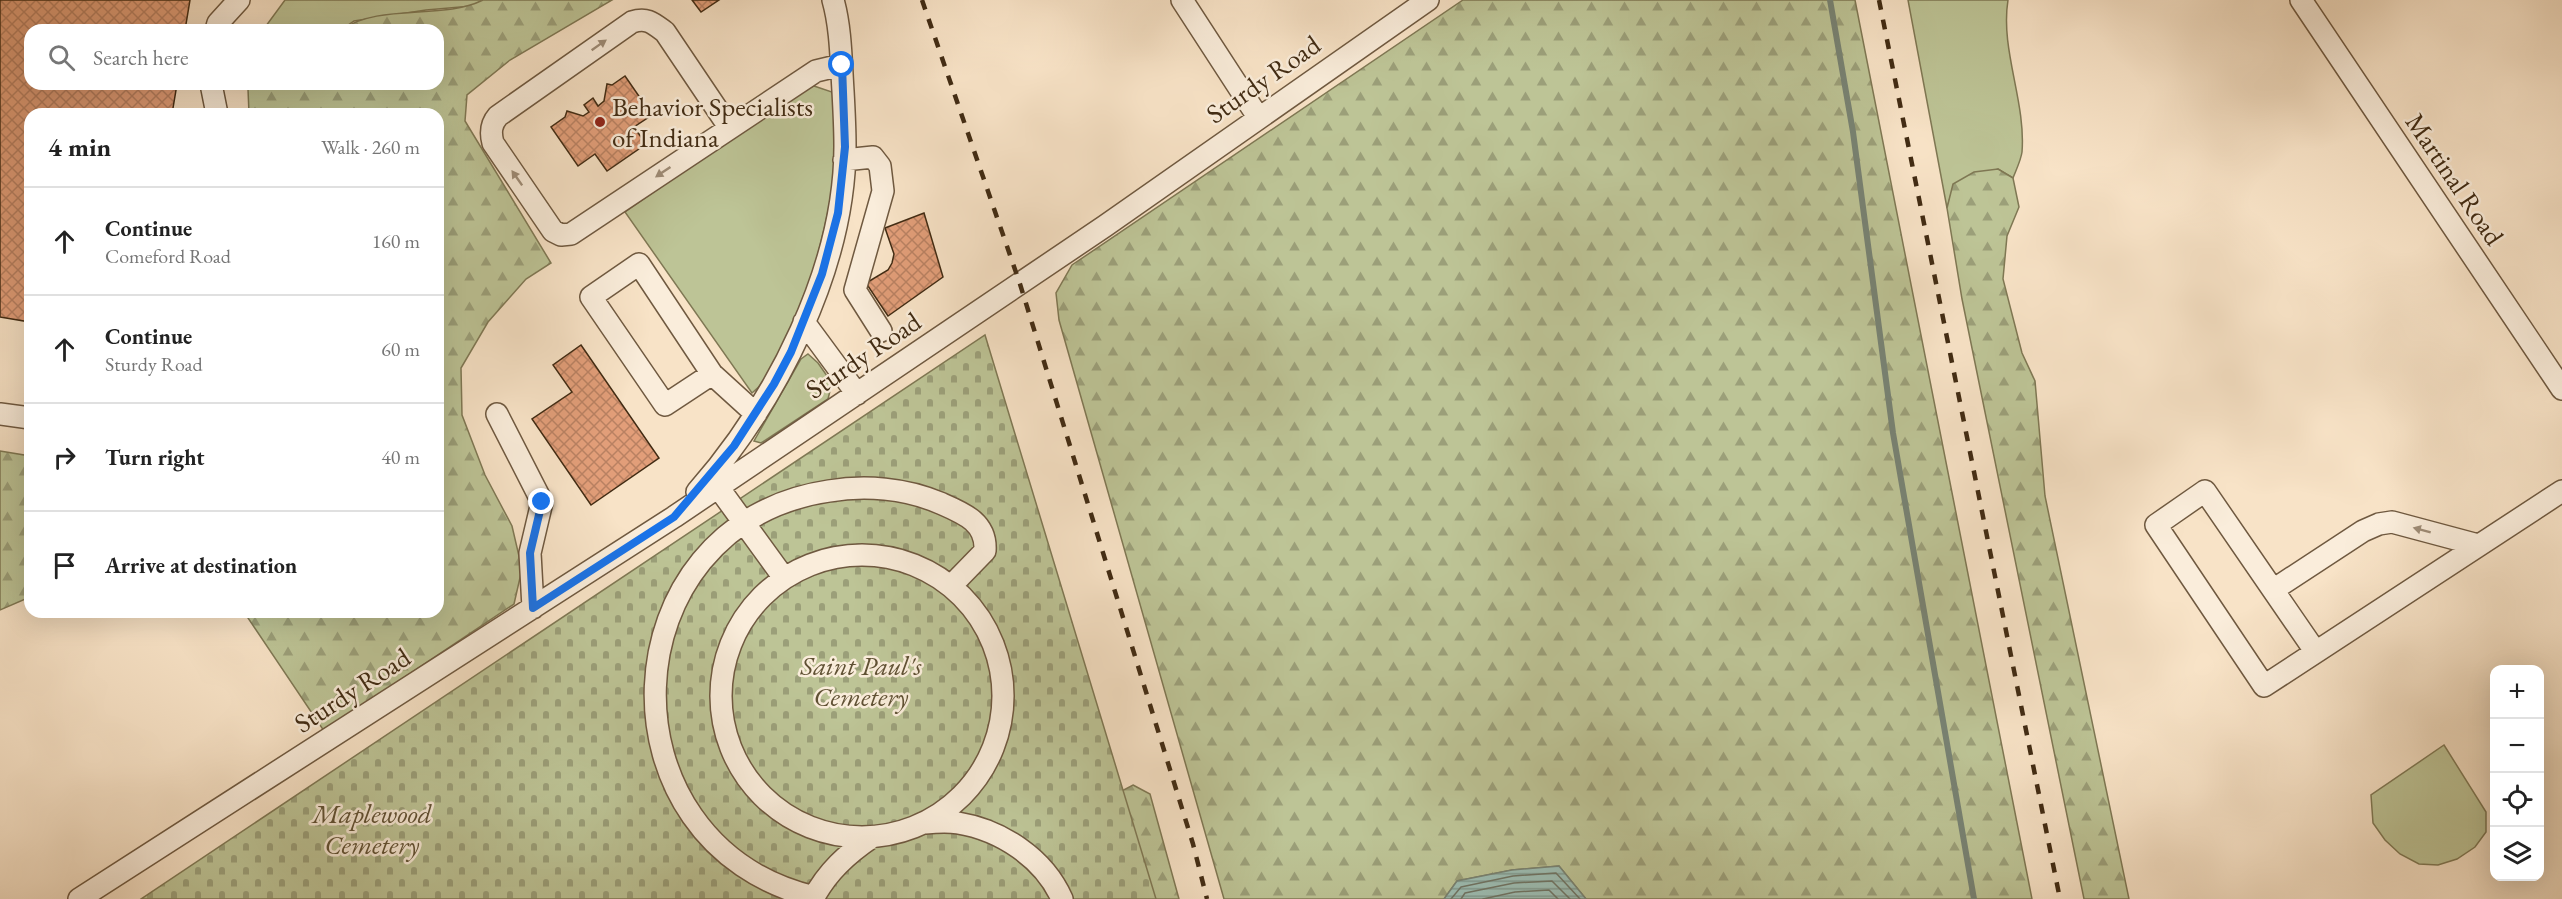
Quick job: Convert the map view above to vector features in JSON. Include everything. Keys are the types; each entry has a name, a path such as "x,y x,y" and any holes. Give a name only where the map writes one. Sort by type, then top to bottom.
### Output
{"street":[{"path":"218,24 239,0"},
{"path":"674,517 714,472 756,414 780,373 804,322 822,274 838,213 844,160 842,65 833,0"},
{"path":"1182,0 1258,117"},
{"name":"Sturdy Road","path":"79,899 674,517 1105,226 1428,0"},
{"name":"Martinal Road","path":"2301,0 2562,389"},
{"path":"729,127 665,32 652,21 642,19 632,22 498,116 492,125 491,137 553,231 561,235 571,234 816,71 842,65"},
{"path":"212,90 216,108"},
{"path":"844,160 873,157 880,166 883,191 855,290 880,330"},
{"path":"712,374 665,405 591,297 639,264 712,374 756,414"},
{"path":"804,322 856,394"},
{"path":"0,414 24,417"},
{"path":"497,414 542,502 530,553 533,608"},
{"path":"718,487 784,578"},
{"path":"872,837 830,872 813,898 788,891 756,875 724,852 701,828 682,800 669,773 660,745 654,710 655,673 663,633 678,596 700,564 727,537 744,524 789,501 810,494 850,487 889,489 931,499 963,513 979,526 986,540 985,551 951,586"},
{"path":"2315,651 2205,491 2156,525 2264,686 2562,491"},
{"path":"2273,590 2364,531 2379,524 2392,522 2478,545"},
{"path":"925,823 947,809 978,777 997,737 1002,714 1001,672 985,626 951,586 909,563 880,556 854,555 827,559 784,578 753,607 738,629 728,653 722,681 722,705 731,748 753,785 769,801 791,817 812,828 834,834 872,837 925,823 956,822 985,829 1005,838 1026,852 1046,872 1062,899"}],"green space":[{"path":"285,0 483,0 472,6 426,10 354,21 350,24 267,24"},
{"path":"483,0 612,0 510,60 467,95 465,121 551,263 526,279 488,322 461,368 462,415 485,475 512,526 522,569 514,604 324,731 248,618 444,618 444,108 249,108 248,90 444,90 444,24 352,24 392,14 467,6"},
{"path":"1463,0 1855,0 2032,899 1586,899 1559,866 1512,870 1457,881 1444,899 1224,899 1059,320 1056,293 1072,265"},
{"path":"1908,0 2008,0 2007,38 2020,114 2021,158 2013,178 1998,169 1954,184 1947,208"},
{"path":"814,86 832,92 837,120 836,158 830,203 805,296 788,338 770,372 752,393 625,212 799,91"},
{"path":"1998,169 2013,178 2019,207 2007,236 2003,279 2022,353 2035,381 2045,496 2129,899 2084,899 1962,299 1947,208 1953,184 1974,172"},
{"name":"Saint Paul's Cemetery","path":"985,335 1156,899 141,899"},
{"path":"808,354 818,363 832,383 828,399 761,443 754,441 801,359"},
{"path":"0,451 24,455 24,600 0,610"},
{"path":"2444,745 2486,812 2486,832 2475,847 2457,859 2438,865 2419,864 2400,854 2385,840 2373,823 2371,795"},
{"path":"1133,785 1150,794 1179,899 1089,899 1093,806"}],"water":[{"path":"1559,866 1586,899 1444,899 1457,881 1512,870"}],"building":[{"path":"0,0 190,0 186,24 24,24 24,90 176,90 173,108 24,108 24,321 0,317"},
{"path":"692,0 719,0 701,12"},
{"name":"Behavior Specialists of Indiana","path":"625,76 652,115 634,127 646,144 607,171 595,154 578,166 551,127 565,117 567,111 583,116 589,112 584,105 593,98 598,106 604,101 607,84 612,85"},
{"path":"924,213 943,277 888,316 866,283 888,270 892,263 894,254 885,228"},
{"path":"581,345 659,458 591,505 532,419 572,392 553,365"}],"waterway":[{"path":"1830,0 1853,132 1893,433 1974,899"}],"railway":[{"path":"922,0 1020,284 1193,844 1207,899"},
{"path":"1879,0 2060,899"}],"place":[{"name":"Behavior Specialists of Indiana","path":"600,122"}],"route":[{"path":"542,502 530,553 533,608 674,517 714,472 756,414 791,352 804,322 822,274 838,213 845,147 842,65"}],"park label":[{"name":"Maplewood Cemetery","path":"372,828"}]}
